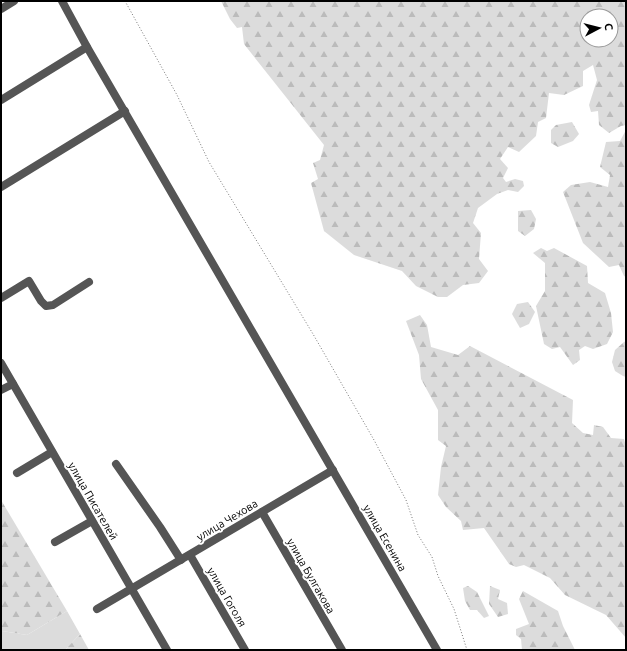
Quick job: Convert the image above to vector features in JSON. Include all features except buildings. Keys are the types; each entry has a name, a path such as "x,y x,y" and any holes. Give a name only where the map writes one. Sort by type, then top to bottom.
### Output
{"street":[{"path":"1,9 14,1"},
{"name":"улица Есенина","path":"62,1 437,650"},
{"path":"1,100 88,47"},
{"path":"1,187 125,111"},
{"path":"1,298 29,281 41,302 46,306 53,305 89,282"},
{"name":"улица Писателей","path":"1,363 167,650"},
{"path":"1,390 13,384"},
{"path":"17,473 52,452"},
{"path":"116,464 181,560"},
{"name":"улица Чехова","path":"97,609 132,590 333,470"},
{"name":"улица Булгакова","path":"262,512 342,650"},
{"path":"55,542 92,520"},
{"name":"улица Гоголя","path":"190,555 245,650"}],"path":[{"path":"125,1 177,95 210,162 316,340 374,440 403,494 418,535 432,557 438,576 454,609 467,650"}],"green space":[{"path":"221,1 626,1 626,125 621,126 609,133 599,125 598,111 591,112 589,105 597,80 593,65 583,71 583,86 564,95 549,93 546,118 538,122 536,136 519,152 508,147 500,159 508,168 503,178 506,182 515,179 523,181 524,186 518,192 508,190 497,194 478,208 473,223 481,233 479,259 488,271 479,283 463,285 447,297 438,297 416,286 402,271 354,255 324,231 311,183 318,179 313,163 320,160 324,145 244,44 242,27 237,28 230,19"},
{"path":"572,122 579,134 573,141 558,147 551,143 551,130 556,125"},
{"path":"626,130 626,277 624,276 619,265 609,267 583,243 563,192 571,185 590,182 608,187 610,175 600,167 606,142 620,141"},
{"path":"531,210 536,219 534,229 525,236 518,231 518,211"},
{"path":"541,248 547,251 554,248 587,266 588,283 605,293 611,313 613,332 607,344 593,349 585,346 579,350 580,360 573,365 560,347 552,349 544,344 536,306 545,291 545,263 533,253"},
{"path":"528,302 535,312 529,324 520,328 512,314 517,304"},
{"path":"420,315 427,325 431,347 458,355 470,346 573,400 572,423 583,433 593,435 594,425 603,427 611,438 624,439 626,446 626,638 606,615 565,595 550,578 524,565 516,567 509,564 484,528 463,530 461,521 446,507 438,495 441,467 446,446 438,440 438,410 421,379 419,355 406,321"},
{"path":"626,341 626,377 615,371 612,362 615,350"},
{"path":"1,500 67,611 27,635 2,631"},
{"path":"468,586 477,592 489,616 484,618 477,610 470,610 465,601 463,588"},
{"path":"490,586 500,590 498,599 507,603 508,614 498,617 489,604"},
{"path":"523,591 558,611 563,626 575,650 522,650 521,639 516,635 516,629 529,624 519,599"},
{"path":"67,611 80,634 65,650 1,650 1,613 2,631 27,635"},
{"path":"80,634 89,650 65,650"}]}
